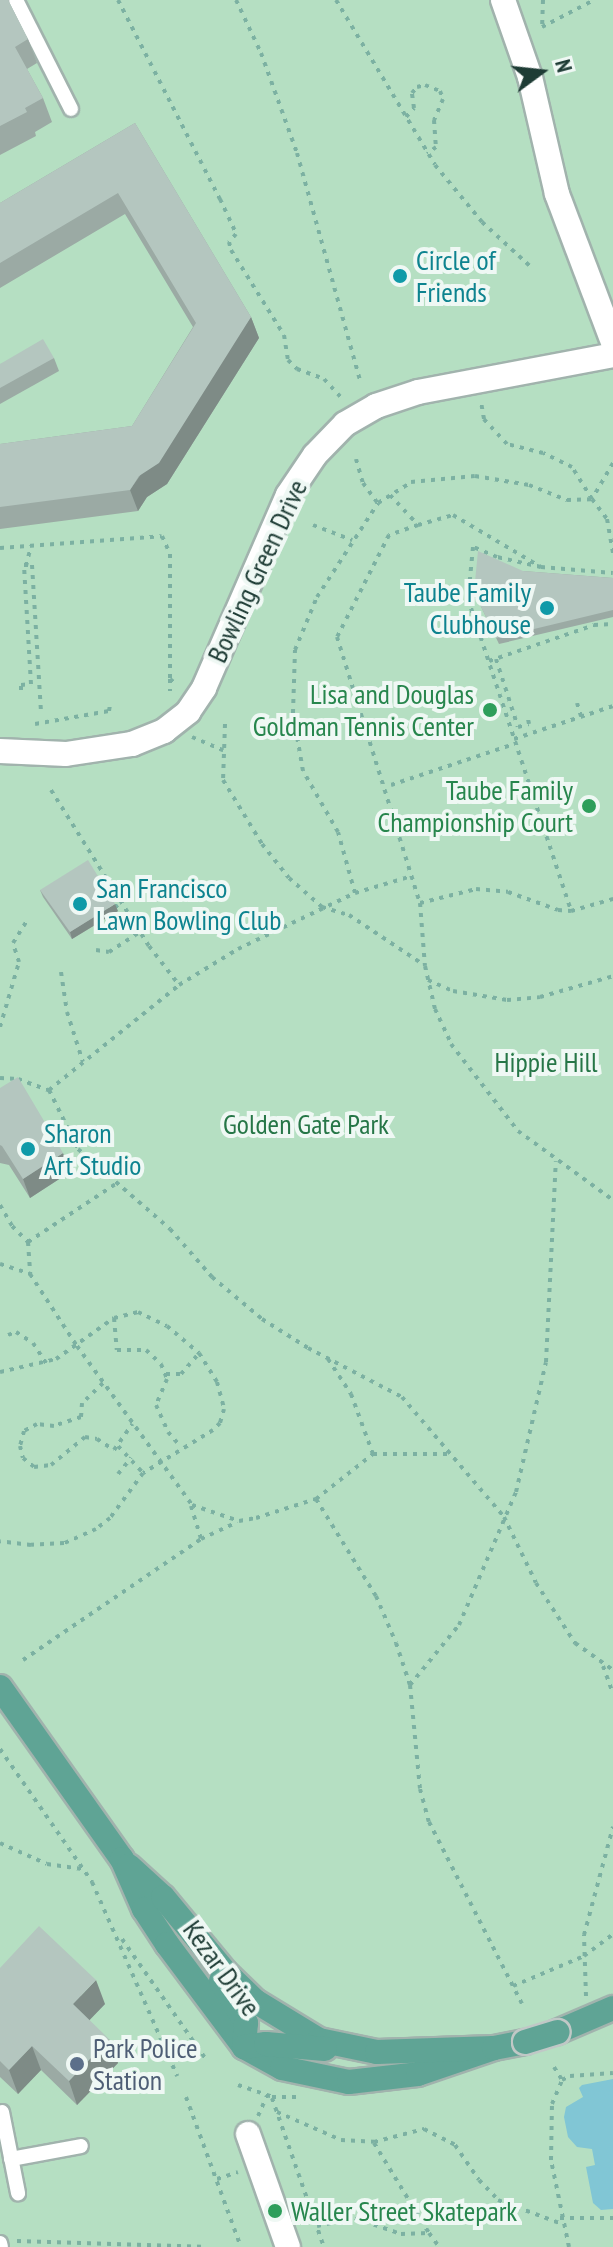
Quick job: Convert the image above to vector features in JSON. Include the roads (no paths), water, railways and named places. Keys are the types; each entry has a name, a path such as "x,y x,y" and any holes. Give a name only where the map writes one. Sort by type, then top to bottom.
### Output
{"main road":[{"name":"Kezar Drive","path":"0,1687 122,1859 159,1932 223,2024 244,2047 282,2068 349,2082 418,2074 494,2048 557,2032 613,2008"},
{"name":"Kezar Drive","path":"122,1859 163,1897 240,1987 271,2013 319,2040 358,2051 494,2048"},
{"path":"191,1933 246,2023 244,2047 266,2044 358,2051"}],"street":[{"path":"503,0 530,77 557,194 613,342"},
{"name":"Bowling Green Drive","path":"0,751 38,754 90,752 149,739 176,722 204,688 288,495 332,435 376,406 477,380 613,355"},
{"path":"248,2134 288,2247"}],"lane":[{"path":"16,0 71,109"},
{"path":"2,2112 18,2193"},
{"path":"11,2159 81,2146"}],"water":[{"path":"613,2079 613,2209 601,2210 593,2203 586,2167 595,2165 592,2149 577,2147 568,2137 564,2117 566,2107 583,2097 579,2088 582,2085"}],"place":[{"name":"Circle of Friends","path":"400,276"},
{"name":"Taube Family Clubhouse","path":"547,608"},
{"name":"Lisa and Douglas Goldman Tennis Center","path":"490,710"},
{"name":"Taube Family Championship Court","path":"589,806"},
{"name":"San Francisco Lawn Bowling Club","path":"80,904"},
{"name":"Sharon Art Studio","path":"28,1149"},
{"name":"Park Police Station","path":"77,2064"},
{"name":"Waller Street Skatepark","path":"275,2211"}],"park label":[{"name":"Hippie Hill","path":"546,1062"},
{"name":"Golden Gate Park","path":"306,1124"}]}
